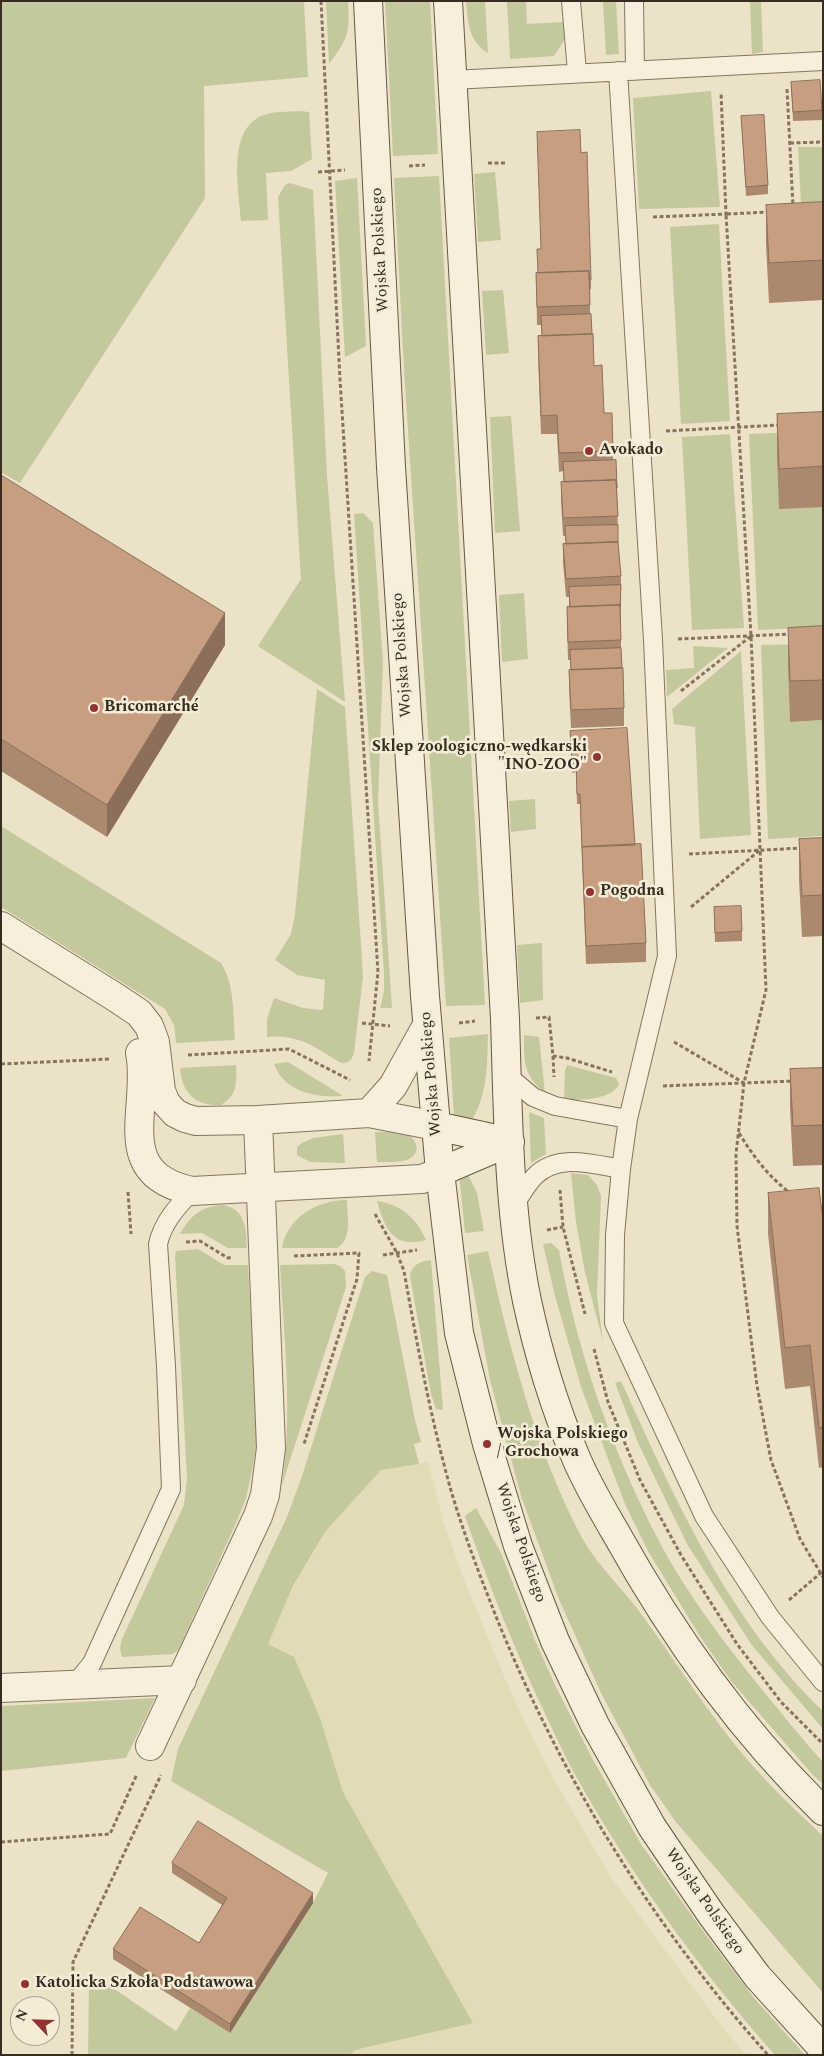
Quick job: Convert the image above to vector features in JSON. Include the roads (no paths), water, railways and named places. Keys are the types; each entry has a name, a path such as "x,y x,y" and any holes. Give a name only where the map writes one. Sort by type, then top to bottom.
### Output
{"street":[{"name":"Wojska Polskiego","path":"368,1 391,467 427,1025 440,1172 459,1332 488,1444 518,1546 555,1641 595,1725 652,1827 711,1914 757,1976 823,2049"},
{"path":"448,1 510,1142 517,1236 527,1301 548,1379 574,1454 647,1589 697,1664 744,1725 801,1790 823,1811"},
{"path":"1,926 115,996 129,1008 139,1013 149,1026 155,1042 161,1092 166,1103 185,1118 196,1121 258,1120 369,1113 510,1142"},
{"path":"129,1008 141,1058 140,1150 148,1166 157,1176 175,1186 192,1191 422,1179 510,1142"},
{"path":"369,1113 393,1086 427,1025"},
{"path":"150,1746 258,1516 268,1478 272,1448 258,1120"},
{"path":"1,1688 182,1680"}],"lane":[{"path":"572,1 577,72"},
{"path":"634,1 626,71 627,218 653,640 667,956 628,1119 615,1235 614,1323 704,1516 770,1616 823,1682"},
{"path":"452,80 577,72 823,61"},
{"path":"507,1075 533,1097 555,1106 628,1119"},
{"path":"515,1204 535,1176 557,1163 583,1162 621,1169"},
{"path":"76,1684 92,1663 172,1490 158,1244 161,1231 166,1222 192,1191"}],"place":[{"name":"Avokado","path":"589,451"},
{"name":"Bricomarché","path":"94,708"},
{"name":"Sklep zoologiczno-wędkarski \"INO-ZOO\"","path":"597,757"},
{"name":"Pogodna","path":"590,892"},
{"name":"Wojska Polskiego / Grochowa","path":"487,1444"},
{"name":"Katolicka Szkoła Podstawowa","path":"25,1984"}]}
